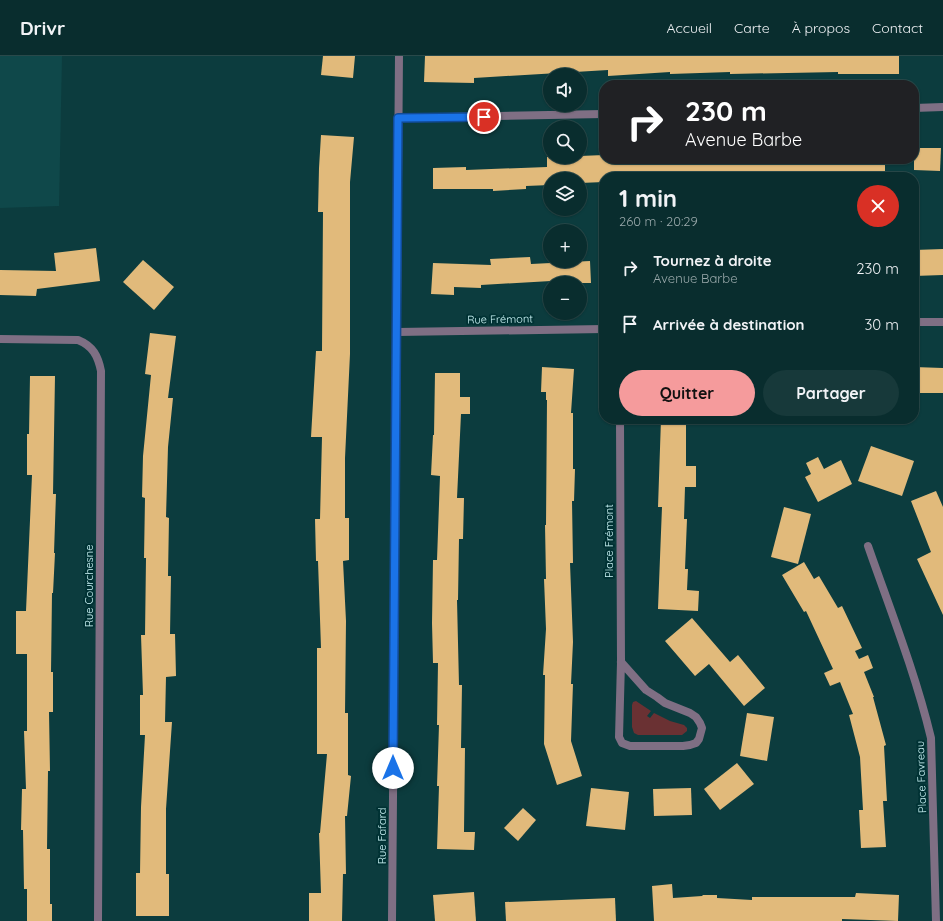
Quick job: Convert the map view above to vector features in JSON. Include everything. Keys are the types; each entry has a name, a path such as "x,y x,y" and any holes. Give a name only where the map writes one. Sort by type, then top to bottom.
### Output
{"street":[{"name":"Rue Fafard","path":"392,921 398,56"},
{"path":"919,108 943,107"},
{"path":"398,118 599,114"},
{"path":"919,322 943,322"},
{"name":"Rue Frémont","path":"397,332 599,329"},
{"name":"Rue Courchesne","path":"0,339 78,340 95,352 100,365 98,921"},
{"name":"Place Frémont","path":"620,424 621,662 618,733 622,743 630,746 683,746 696,743 702,734 702,728 696,717 665,703 643,686 621,662"},
{"name":"Place Favreau","path":"868,546 925,712 931,738 936,921"}],"shaded area":[{"path":"0,56 62,56 59,206 0,208"},
{"path":"636,701 651,711 647,716 650,718 654,713 670,721 684,725 687,728 687,731 682,735 638,735 634,733 632,727 632,705 633,702"}],"building":[{"path":"323,56 355,56 353,78 321,75"},
{"path":"425,56 899,56 899,74 838,74 838,72 730,74 730,72 670,74 670,72 608,76 608,70 587,71 587,68 543,68 543,74 474,78 474,83 424,82"},
{"path":"321,135 354,137 350,182 350,354 345,458 345,518 349,518 349,560 343,561 346,621 345,713 348,713 348,775 351,776 347,816 345,816 346,874 343,874 342,921 309,921 309,893 321,893 319,833 327,754 317,754 317,648 321,648 315,519 320,519 322,437 311,437 316,351 322,351 323,212 318,212"},
{"path":"919,148 941,148 940,171 914,170 914,164 919,164"},
{"path":"599,155 599,164 885,164 885,172 599,172 599,182 587,183 587,172 543,172 543,185 526,186 526,189 493,191 493,189 433,189 433,168 466,167 466,170 547,167 547,164 587,164 587,156"},
{"path":"96,248 100,281 37,289 36,296 0,295 0,270 56,271 54,253"},
{"path":"943,249 943,275 919,276 919,250"},
{"path":"530,257 531,264 543,263 543,268 587,268 587,261 590,261 591,283 587,283 587,276 543,276 543,281 481,285 481,288 454,287 454,295 431,294 433,263 491,265 490,259"},
{"path":"143,260 174,287 154,310 123,282"},
{"path":"150,333 176,336 168,398 173,398 168,447 166,517 169,518 168,576 171,576 170,634 175,634 176,676 166,677 165,722 172,722 166,809 166,874 169,874 169,916 136,916 136,873 140,873 141,807 145,735 140,735 140,695 143,695 141,635 145,635 146,558 144,558 145,498 142,497 143,456 151,375 145,374"},
{"path":"542,367 574,369 571,413 573,413 573,469 575,469 574,501 572,501 573,563 570,563 573,642 571,741 582,776 557,785 544,744 545,675 543,675 546,629 544,579 546,579 545,525 547,400 546,392 541,392"},
{"path":"919,367 943,368 943,393 919,393"},
{"path":"435,373 460,373 460,397 470,397 470,414 461,414 457,498 464,498 463,539 459,539 457,600 459,685 462,685 461,748 465,748 464,832 475,832 474,850 437,849 439,786 437,786 439,725 437,725 438,663 433,663 432,623 433,560 437,560 440,476 431,475 434,435"},
{"path":"30,376 55,376 53,494 56,494 55,553 52,593 51,672 53,672 53,712 49,712 50,771 48,771 47,849 50,849 50,904 52,904 52,921 27,921 27,889 24,889 23,830 21,830 22,789 26,789 24,731 27,731 27,654 16,654 16,611 26,611 32,475 27,475 27,434 29,434"},
{"path":"661,424 686,424 686,466 696,466 696,487 685,487 684,519 687,519 685,569 688,569 687,590 699,591 698,611 658,609 662,507 658,507"},
{"path":"871,446 914,461 902,496 858,481"},
{"path":"818,457 824,469 841,460 852,484 818,502 805,477 811,474 806,463"},
{"path":"936,491 943,507 943,615 917,559 931,552 911,501"},
{"path":"784,507 811,514 798,564 771,557"},
{"path":"804,562 814,579 819,576 838,608 842,606 862,648 855,651 859,659 868,655 873,668 864,672 874,697 886,745 884,746 887,801 883,801 886,847 861,848 859,810 863,810 860,757 849,715 853,714 840,682 830,686 824,673 833,669 806,611 804,612 782,575"},
{"path":"692,618 730,662 738,655 765,688 744,706 709,664 695,676 665,641"},
{"path":"747,713 774,717 767,761 740,756"},
{"path":"737,763 754,784 720,810 704,789"},
{"path":"591,788 629,792 625,830 586,826"},
{"path":"691,788 692,815 654,816 653,789"},
{"path":"523,808 536,820 518,841 504,828"},
{"path":"672,884 673,898 717,895 717,898 752,900 752,897 855,897 856,893 899,895 898,921 842,919 842,921 654,921 652,886"},
{"path":"474,892 476,921 435,921 433,895"},
{"path":"615,898 616,921 506,921 505,902"}],"route":[{"path":"393,768 398,118 484,117"}]}
